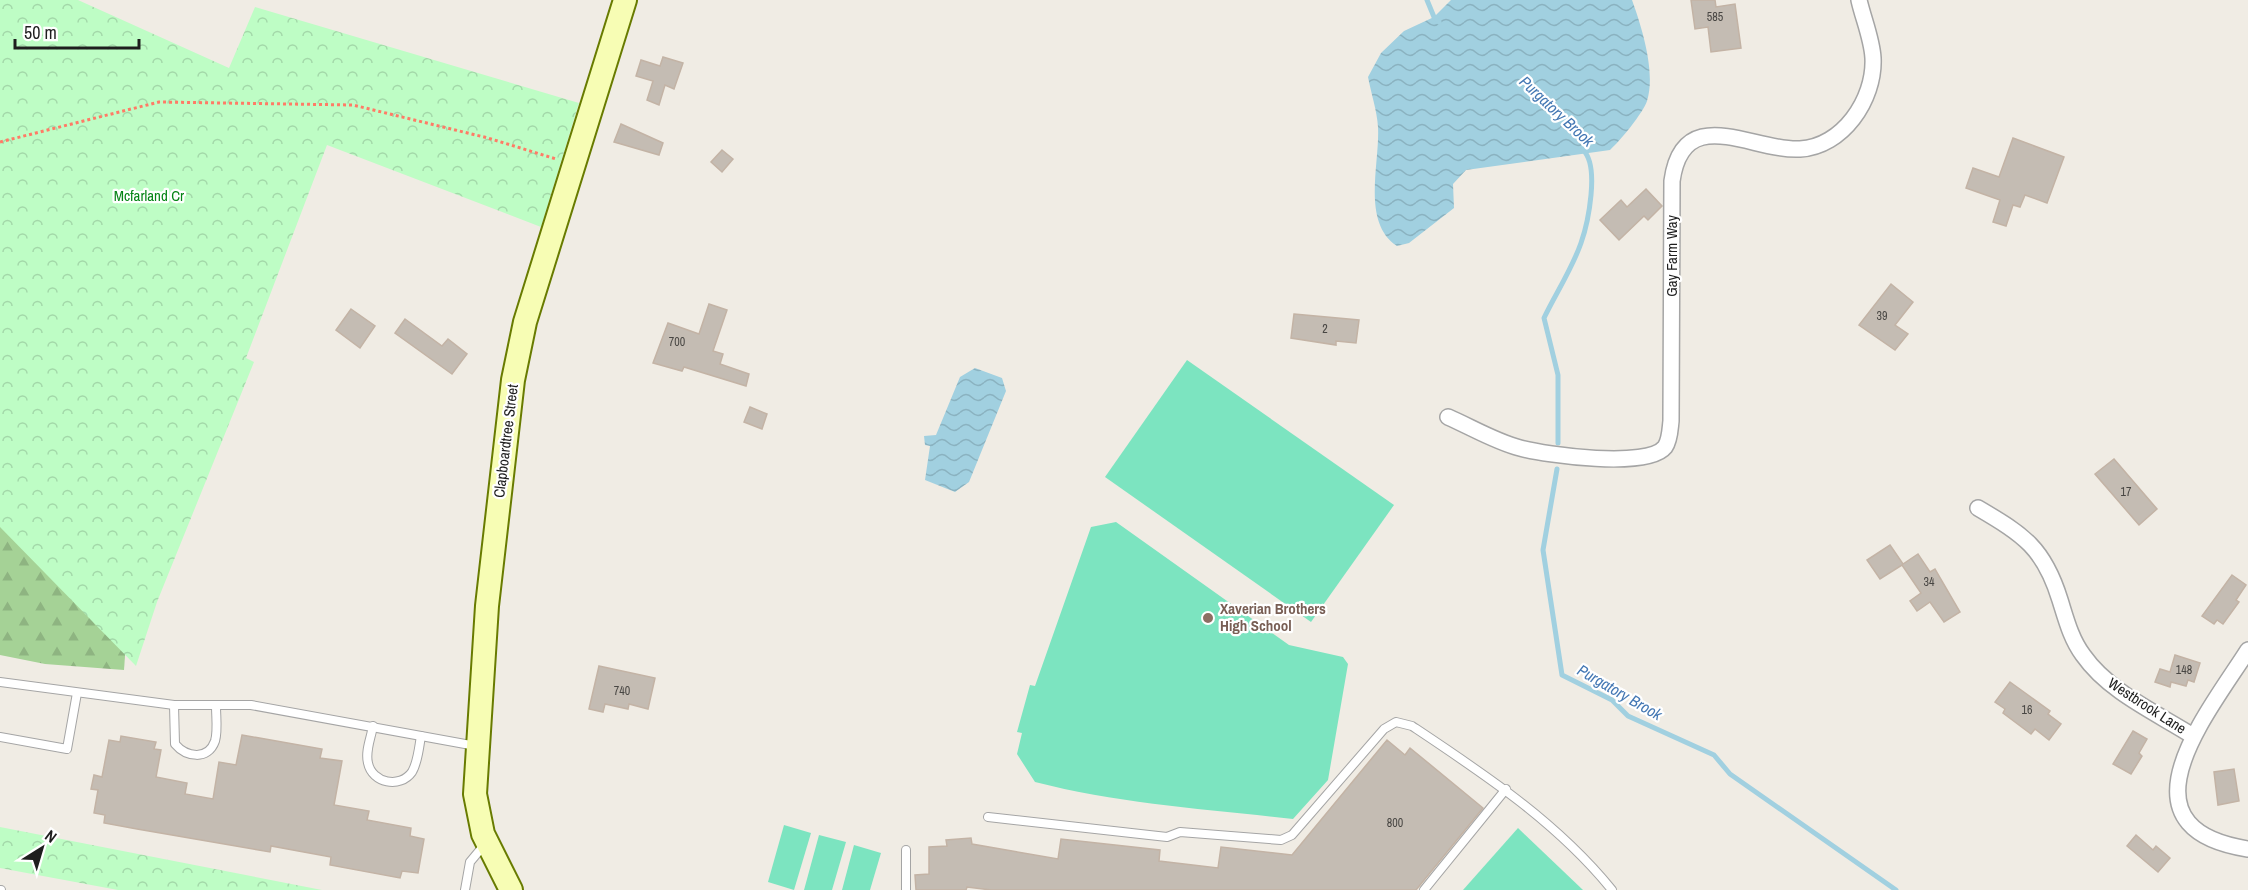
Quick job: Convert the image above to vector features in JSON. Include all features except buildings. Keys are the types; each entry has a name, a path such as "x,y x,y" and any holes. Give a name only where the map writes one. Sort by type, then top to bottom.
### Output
{"main road":[{"name":"Clapboardtree Street","path":"511,890 487,842 475,794 487,606 513,380 525,322 572,164 625,0"}],"street":[{"name":"Gay Farm Way","path":"1448,417 1518,448 1562,456 1636,458 1652,456 1664,448 1670,436 1671,421 1672,181 1675,161 1687,144 1707,137 1733,136 1775,147 1798,150 1816,147 1835,138 1860,106 1870,83 1873,58 1859,0"},
{"name":"Westbrook Lane","path":"1978,508 2018,532 2044,559 2072,637 2094,670 2128,696 2193,736"},
{"path":"2248,650 2193,736 2184,754 2177,788 2186,818 2209,839 2248,849"}],"lane":[{"path":"0,682 174,705 251,705 478,747"},
{"path":"0,737 67,749 76,693"},
{"path":"174,705 175,744 186,754 194,756 208,751 213,745 216,738 216,706"},
{"path":"988,817 1167,837 1180,831 1281,840 1292,835 1384,729 1396,722 1412,726 1506,789 1590,864 1612,890"},
{"path":"373,726 367,761 374,775 387,782 402,780 414,769 421,735"},
{"path":"1424,890 1506,789"},
{"path":"465,890 470,862 487,842"},
{"path":"906,850 906,890"}],"path":[{"path":"0,142 159,102 353,105 488,138 572,164"}],"green space":[{"name":"Mcfarland Cr","path":"0,0 78,0 229,68 255,7 579,103 541,227 327,145 246,358 254,362 157,602 136,666 0,527"},
{"path":"1187,360 1394,505 1311,622 1105,477"},
{"path":"0,504 126,642 124,670 45,664 0,655"},
{"path":"1116,522 1289,645 1343,657 1348,664 1328,780 1293,819 1131,801 1035,782 1017,754 1022,733 1017,732 1030,685 1035,686 1091,527"},
{"path":"784,825 811,833 794,890 768,882"},
{"path":"0,827 322,890 118,890 0,868"},
{"path":"1518,828 1583,890 1463,890"},
{"path":"819,835 846,842 832,890 804,890"},
{"path":"854,845 881,853 870,890 842,890"}],"water":[{"path":"1451,0 1632,0 1644,37 1649,64 1647,101 1631,127 1610,150 1466,170 1453,184 1454,208 1409,243 1397,246 1386,236 1379,222 1376,208 1378,127 1368,77 1381,53 1404,31 1434,17"},
{"path":"975,368 1002,378 1006,391 969,482 955,492 925,480 930,446 925,445 924,436 936,435 960,377"}],"waterway":[{"name":"Purgatory Brook","path":"1427,0 1434,17 1439,22"},
{"name":"Purgatory Brook","path":"1558,443 1558,375 1544,318 1573,262 1587,222 1592,181 1591,168 1583,150"},
{"name":"Purgatory Brook","path":"1557,469 1543,550 1562,675 1612,700 1628,716 1714,755 1730,774 1896,890"}],"place":[{"name":"Xaverian Brothers High School","path":"1208,618"}]}
